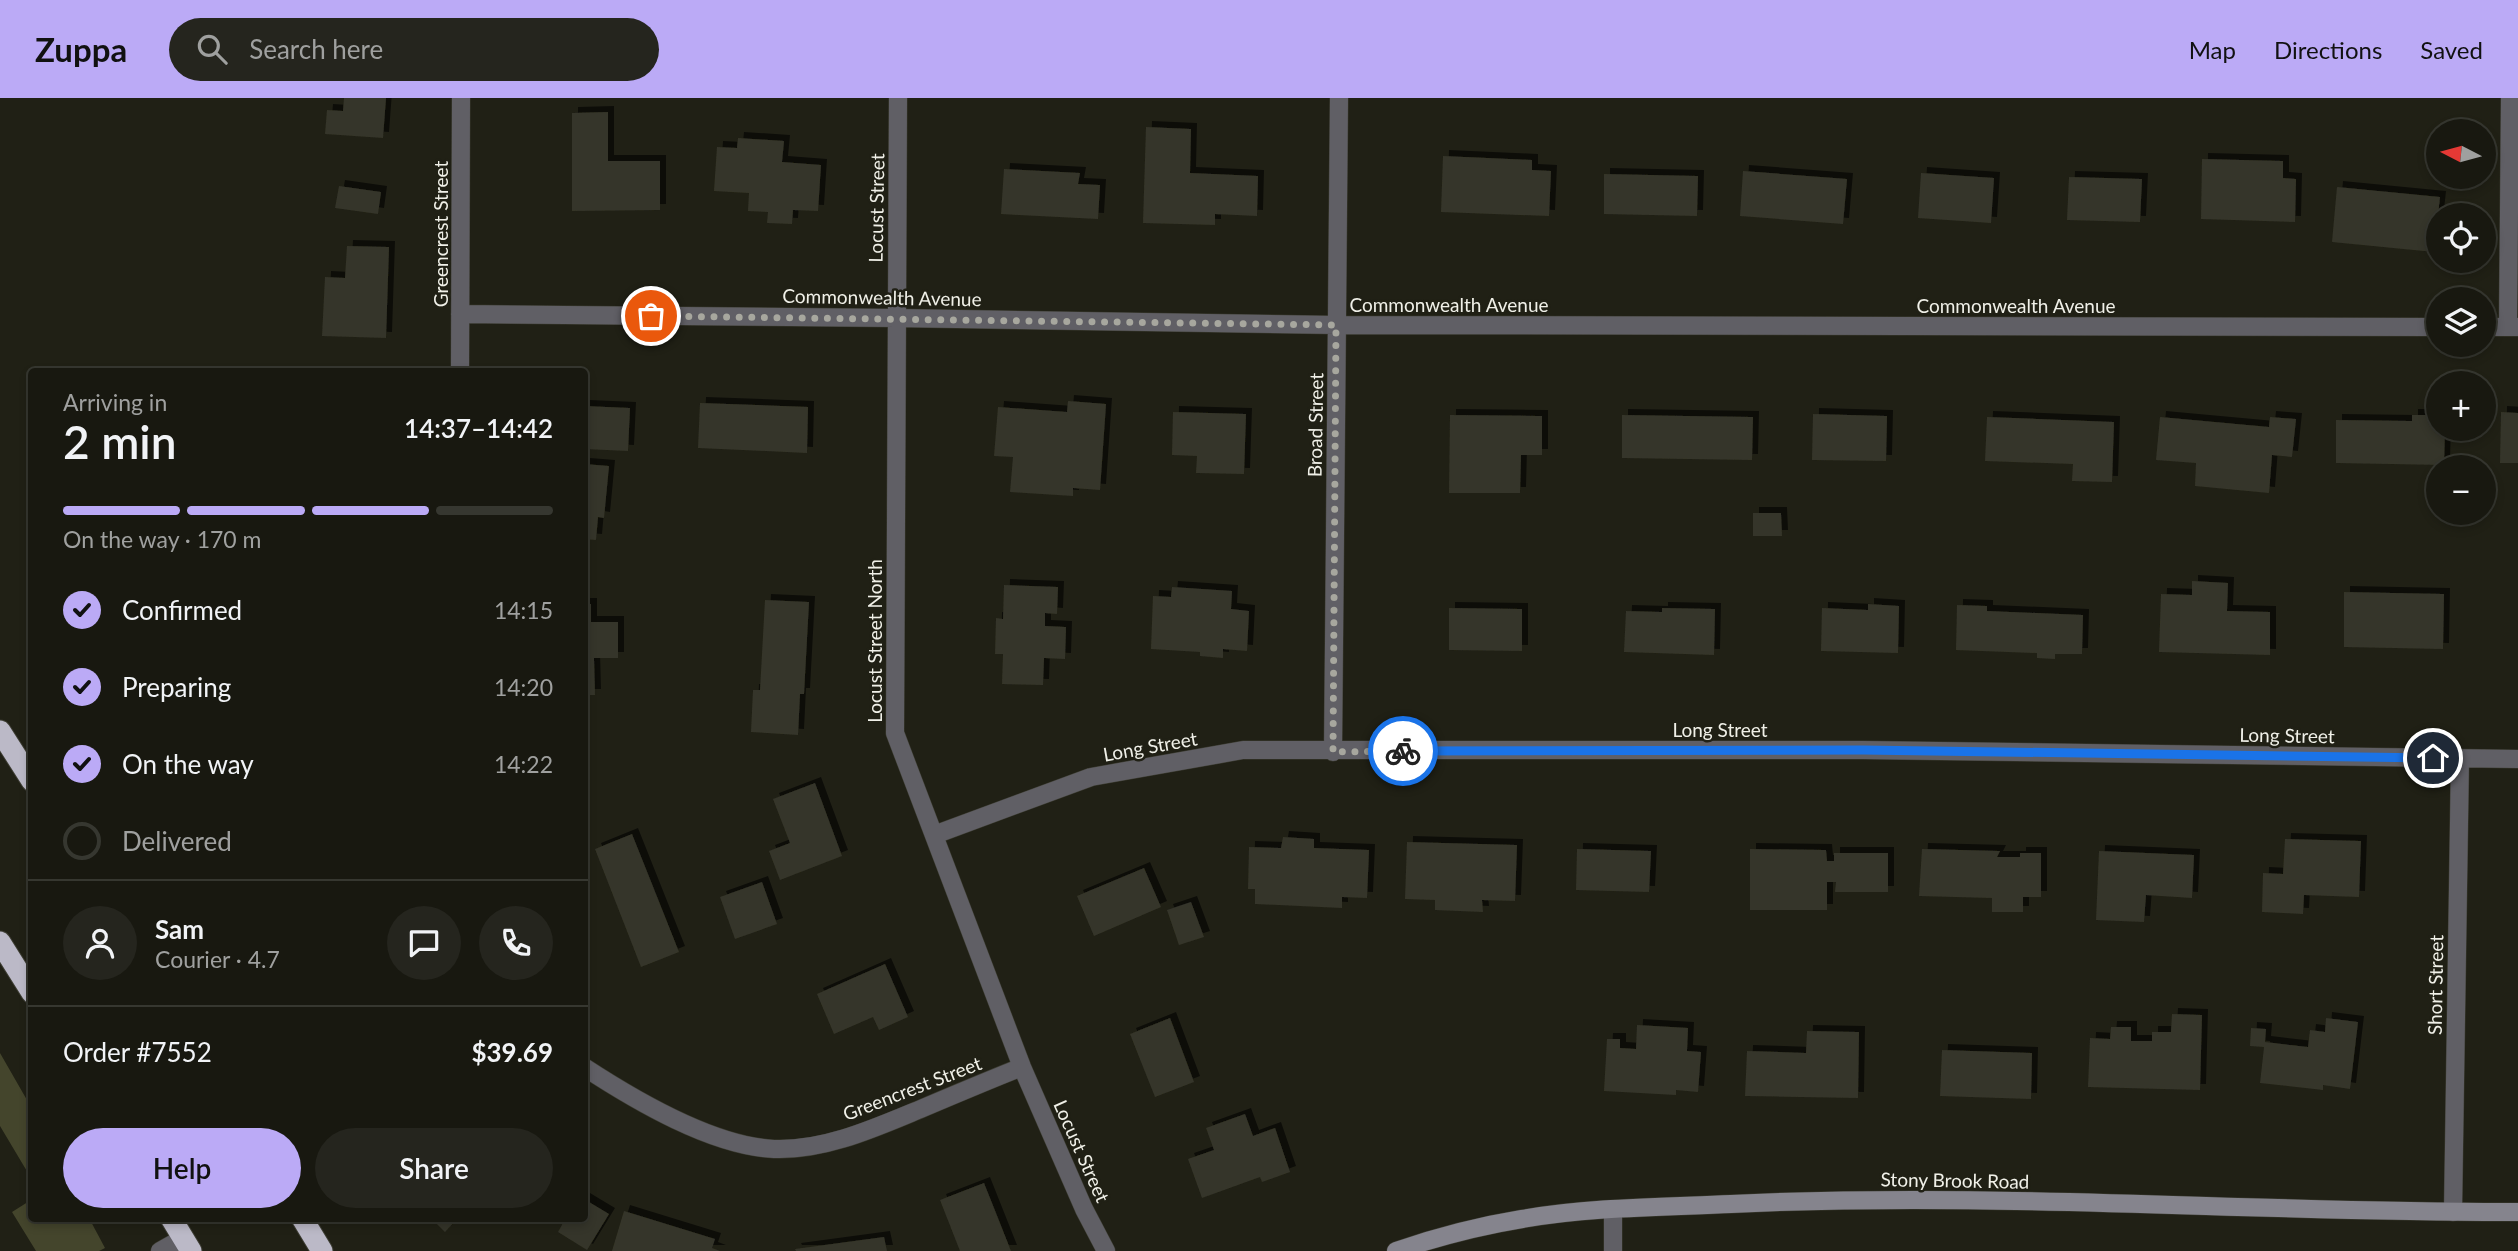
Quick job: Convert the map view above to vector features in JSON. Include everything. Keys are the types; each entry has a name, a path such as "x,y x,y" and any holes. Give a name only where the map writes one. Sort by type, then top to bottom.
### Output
{"highway":[{"path":"0,731 28,776"},
{"path":"0,942 28,987"},
{"path":"173,1222 187,1245"},
{"path":"304,1222 322,1251"}],"main road":[{"name":"Stony Brook Road","path":"1396,1251 1524,1218 1613,1210 1775,1202 1882,1200 2518,1212"}],"street":[{"name":"Greencrest Street","path":"460,368 461,98"},
{"name":"Locust Street","path":"896,317 898,98"},
{"name":"Broad Street","path":"1333,752 1339,98"},
{"path":"2510,98 2513,327"},
{"name":"Commonwealth Avenue","path":"460,314 896,317 1336,325 2426,327"},
{"name":"Locust Street North","path":"896,317 895,733 1022,1066"},
{"name":"Long Street","path":"934,835 1054,793 1091,777 1243,750 1863,750 2518,759"},
{"name":"Short Street","path":"2453,1212 2460,758"},
{"name":"Greencrest Street","path":"588,1070 632,1098 724,1140 775,1149 801,1148 867,1131 1022,1066"},
{"name":"Locust Street","path":"1022,1066 1105,1251"},
{"path":"1613,1210 1613,1251"},
{"path":"160,1251 187,1245"}],"green space":[{"path":"0,1053 28,1102 28,1173 0,1126"},
{"path":"28,1202 28,1222 91,1222 105,1248 99,1251 36,1251 12,1212"}],"building":[{"path":"344,98 386,98 383,138 325,134 327,110 343,111"},
{"path":"608,112 608,161 660,161 660,210 572,211 572,113"},
{"path":"1146,127 1191,129 1190,173 1258,176 1257,216 1215,214 1215,225 1143,223"},
{"path":"738,138 784,141 782,162 821,165 818,211 793,210 792,224 767,223 768,212 748,211 749,193 714,191 717,147 737,148"},
{"path":"1443,156 1532,160 1532,170 1551,171 1549,216 1441,212"},
{"path":"2202,159 2283,161 2283,178 2296,179 2295,222 2201,219"},
{"path":"1004,169 1080,173 1078,184 1100,185 1098,219 1001,214"},
{"path":"1743,171 1847,179 1843,224 1740,216"},
{"path":"1921,173 1994,178 1991,223 1918,218"},
{"path":"1604,174 1698,176 1697,216 1604,214"},
{"path":"2069,177 2142,179 2140,222 2067,220"},
{"path":"339,186 381,192 378,214 335,208"},
{"path":"2337,187 2440,197 2439,203 2426,203 2426,251 2332,242"},
{"path":"347,246 389,247 386,338 322,336 325,277 345,278"},
{"path":"1068,401 1106,404 1100,490 1073,488 1073,496 1010,492 1013,457 994,456 998,407 1067,412"},
{"path":"700,403 808,407 807,453 698,448"},
{"path":"588,406 630,408 628,451 588,449"},
{"path":"1173,412 1246,414 1244,474 1196,473 1197,456 1172,455"},
{"path":"2501,412 2518,413 2518,463 2500,463"},
{"path":"1813,414 1887,416 1886,461 1812,460"},
{"path":"1450,415 1542,416 1542,455 1521,455 1520,493 1449,493"},
{"path":"1622,415 1753,417 1752,460 1622,458"},
{"path":"2412,415 2426,415 2426,441 2445,441 2444,455 2426,455 2426,465 2336,463 2336,420 2412,421"},
{"path":"1987,417 2114,422 2112,482 2072,481 2073,464 1985,461"},
{"path":"2160,417 2269,427 2270,417 2296,419 2292,457 2272,455 2269,493 2195,486 2196,463 2156,460"},
{"path":"588,464 609,466 604,518 598,517 596,540 588,539"},
{"path":"1753,513 1781,513 1782,536 1753,536"},
{"path":"2192,581 2228,583 2227,611 2270,612 2270,655 2159,652 2161,594 2192,595"},
{"path":"1004,585 1058,587 1057,614 1045,613 1045,626 1066,627 1065,659 1044,658 1043,685 1002,684 1003,654 995,654 996,618 1003,619"},
{"path":"1172,587 1232,591 1231,609 1249,611 1247,651 1223,649 1223,658 1200,656 1200,652 1151,649 1153,596 1171,597"},
{"path":"2344,592 2444,594 2443,649 2344,647"},
{"path":"765,600 809,602 804,694 800,694 798,735 751,732 753,690 760,690"},
{"path":"588,604 591,604 591,622 618,622 618,658 594,658 595,695 588,695"},
{"path":"1868,604 1899,606 1898,653 1821,651 1822,608 1868,610"},
{"path":"1957,605 1987,606 1987,611 2083,615 2082,654 2055,654 2055,659 2037,658 2037,653 1956,650"},
{"path":"1449,608 1522,609 1522,651 1449,650"},
{"path":"1662,608 1715,609 1714,655 1624,652 1626,611 1662,612"},
{"path":"815,783 842,856 780,880 769,851 790,843 773,799"},
{"path":"632,834 679,952 641,967 595,849"},
{"path":"1283,837 1314,839 1314,848 1369,850 1367,898 1342,897 1342,908 1255,904 1255,889 1248,889 1249,847 1281,848"},
{"path":"2285,839 2361,841 2359,897 2304,895 2303,914 2262,912 2263,873 2283,874"},
{"path":"1407,842 1517,845 1515,901 1482,900 1483,912 1435,910 1435,900 1405,899"},
{"path":"1577,849 1651,851 1649,892 1576,890"},
{"path":"1750,849 1826,850 1827,861 1834,861 1834,853 1888,853 1888,892 1835,892 1836,882 1827,882 1827,910 1750,910"},
{"path":"1922,849 2000,851 1997,857 2041,853 2041,897 2023,897 2023,912 1992,912 1992,898 1919,896"},
{"path":"2099,851 2194,855 2192,898 2146,895 2144,922 2096,920"},
{"path":"1144,868 1161,907 1094,936 1077,896"},
{"path":"762,882 777,924 735,939 720,897"},
{"path":"1191,902 1204,937 1179,945 1167,910"},
{"path":"885,964 908,1017 879,1030 873,1017 834,1034 817,994"},
{"path":"2172,1014 2202,1015 2200,1090 2088,1087 2090,1038 2110,1039 2111,1027 2131,1027 2131,1041 2152,1041 2152,1032 2171,1032"},
{"path":"1170,1018 1194,1082 1155,1097 1130,1034"},
{"path":"2326,1018 2358,1022 2350,1089 2323,1085 2323,1090 2260,1083 2264,1047 2250,1046 2251,1028 2266,1029 2265,1042 2308,1047 2310,1030 2325,1032"},
{"path":"1637,1025 1688,1028 1687,1051 1701,1052 1698,1092 1676,1090 1676,1095 1604,1091 1607,1039 1620,1039 1620,1048 1636,1049"},
{"path":"1807,1031 1859,1032 1858,1098 1745,1096 1747,1051 1806,1053"},
{"path":"1942,1050 2032,1053 2031,1099 1940,1096"},
{"path":"1245,1114 1253,1136 1275,1128 1290,1172 1262,1182 1260,1177 1202,1198 1188,1159 1214,1150 1206,1128"},
{"path":"984,1183 1011,1251 960,1251 940,1200"},
{"path":"588,1201 609,1214 587,1250 558,1232 563,1223 588,1222"},
{"path":"624,1211 715,1239 712,1248 720,1251 612,1251"},
{"path":"435,1222 454,1222 445,1232"},
{"path":"884,1237 887,1251 795,1249"}],"way so far":[{"path":"651,316 896,317 1336,325 1333,752 1403,751"}],"route":[{"path":"1403,751 1863,750 2433,758"}]}
